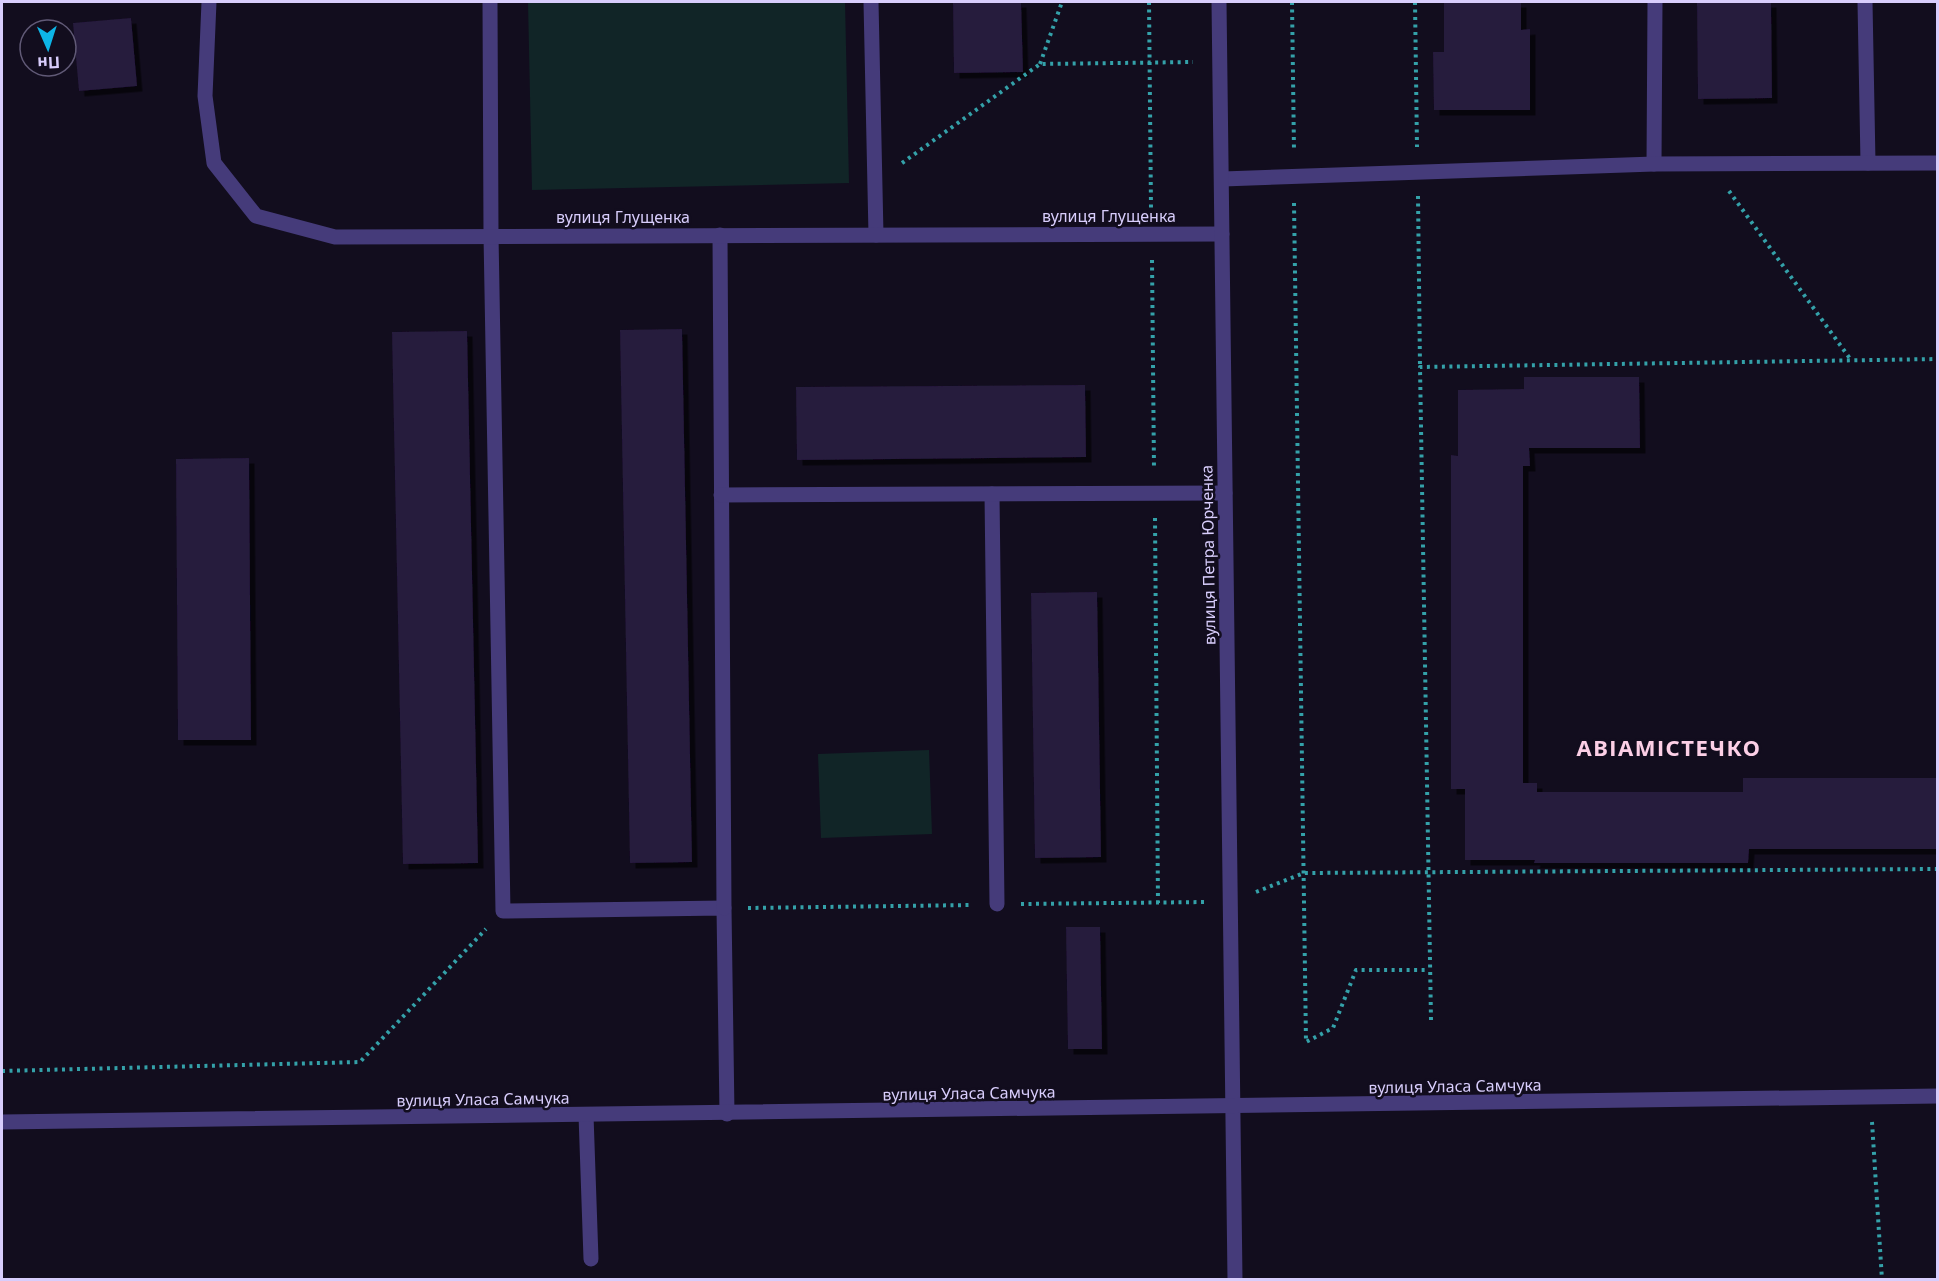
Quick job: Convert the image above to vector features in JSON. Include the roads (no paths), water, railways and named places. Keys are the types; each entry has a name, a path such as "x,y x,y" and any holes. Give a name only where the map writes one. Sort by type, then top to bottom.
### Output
{"street":[{"name":"вулиця Глущенка","path":"209,2 205,96 214,163 256,216 335,237 1222,234"},
{"path":"490,2 491,236 503,911 724,908"},
{"path":"871,2 876,235"},
{"name":"вулиця Петра Юрченка","path":"1219,2 1235,1280"},
{"path":"1654,164 1655,2"},
{"path":"1865,2 1868,163"},
{"path":"1223,179 1654,164 1938,163"},
{"path":"720,235 727,1114"},
{"path":"721,495 1225,493"},
{"path":"992,494 997,904"},
{"name":"вулиця Уласа Самчука","path":"2,1122 1938,1096"},
{"path":"586,1115 591,1259"}],"district":[{"name":"АВІАМІСТЕЧКО","path":"1669,747"}]}
